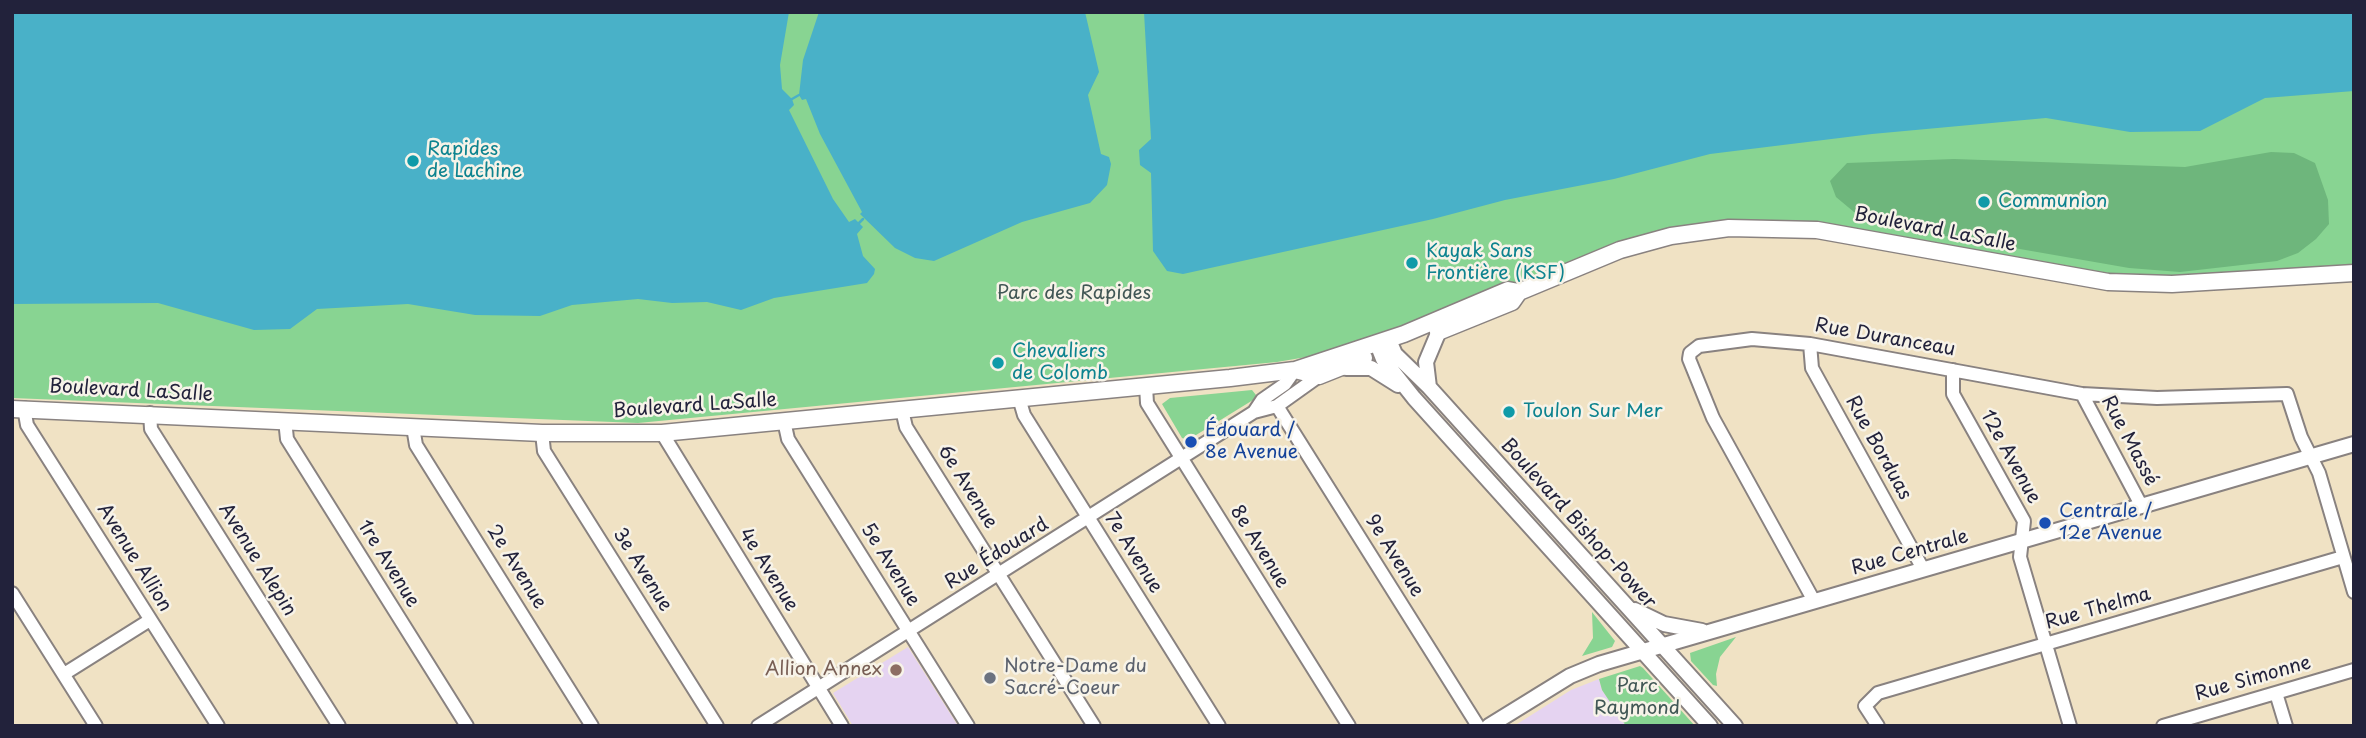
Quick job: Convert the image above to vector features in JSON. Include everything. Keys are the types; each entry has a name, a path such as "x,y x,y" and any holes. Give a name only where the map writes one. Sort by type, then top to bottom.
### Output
{"main road":[{"name":"Boulevard LaSalle","path":"1295,370 1319,376 1508,290 1518,292 1636,245 1689,233 1755,227 1838,233 2108,282 2182,284 2354,273"},
{"name":"Boulevard LaSalle","path":"18,409 542,433 662,433 1295,370 1439,331 1512,302 1518,292"}],"street":[{"path":"1429,387 1426,362 1439,331"},
{"name":"Rue Duranceau","path":"1814,601 1713,418 1689,359 1694,349 1714,343 1760,339 1810,344 2082,394 2157,398 2280,392 2287,394 2311,456"},
{"name":"Rue Borduas","path":"1810,344 1812,368 1923,569"},
{"name":"Boulevard Bishop-Power","path":"1384,345 1429,387 1735,726"},
{"name":"Boulevard Bishop-Power","path":"1384,345 1414,398 1710,726"},
{"path":"1338,369 1371,368 1414,398"},
{"name":"Rue Édouard","path":"1254,412 1262,400 1285,384 1295,370"},
{"name":"12e Avenue","path":"1953,370 1951,390 2024,522 2020,557 2070,726"},
{"name":"Rue Édouard","path":"758,726 1254,412 1277,406 1319,376"},
{"name":"8e Avenue","path":"1146,386 1147,403 1349,726"},
{"name":"Rue Massé","path":"2082,394 2141,505"},
{"name":"7e Avenue","path":"1019,398 1022,413 1219,726"},
{"name":"9e Avenue","path":"1277,406 1478,726"},
{"name":"Avenue Allion","path":"18,409 218,726"},
{"name":"6e Avenue","path":"902,410 906,427 1094,726"},
{"name":"Avenue Alepin","path":"150,413 151,429 339,726"},
{"name":"1re Avenue","path":"285,420 287,439 467,726"},
{"name":"5e Avenue","path":"784,421 789,439 968,726"},
{"name":"2e Avenue","path":"413,427 416,445 592,726"},
{"name":"3e Avenue","path":"542,433 544,451 717,726"},
{"name":"4e Avenue","path":"662,433 842,726"},
{"name":"Rue Centrale","path":"1489,726 1570,676 1642,650 2354,444"},
{"path":"2311,456 2319,472 2354,592"},
{"name":"Rue Thelma","path":"1878,726 1867,713 1866,702 1878,693 2343,557"},
{"path":"12,593 96,726"},
{"path":"1623,603 1664,624 1714,631"},
{"path":"64,674 150,620"},
{"name":"Rue Simonne","path":"2163,726 2178,724 2354,670"},
{"path":"2276,693 2286,726"}],"shaded area":[{"name":"Allion Annex","path":"908,647 958,726 853,726 833,693"},
{"path":"1599,679 1602,690 1626,726 1514,726 1571,690"}],"green space":[{"name":"Parc des Rapides","path":"12,12 2354,12 2336,91 2354,91 2354,266 2167,277 2088,274 1822,223 1747,220 1619,243 1386,334 1324,354 1277,362 638,423 12,398"},
{"path":"2271,152 2294,153 2315,163 2328,200 2329,224 2298,253 2277,261 2180,272 2129,268 1928,233 1854,212 1836,197 1830,181 1847,163 1954,159 2185,167"},
{"path":"1252,390 1256,395 1253,400 1188,440 1182,438 1162,404 1170,398"},
{"path":"1592,612 1615,641 1612,647 1582,656 1593,638"},
{"path":"1736,637 1720,657 1716,674 1717,686 1713,685 1691,661 1690,653"},
{"name":"Parc Raymond","path":"1640,666 1695,726 1626,726 1602,690 1599,679"}],"water":[{"name":"Rapides de Lachine","path":"12,12 789,12 780,65 782,89 792,99 794,105 789,110 833,199 849,222 855,219 863,227 857,234 863,256 875,269 874,274 867,283 774,298 741,310 707,302 672,303 638,299 572,305 540,316 475,315 408,304 317,309 290,329 254,330 158,303 12,304"},
{"path":"819,12 1085,12 1099,72 1088,95 1101,154 1109,157 1111,164 1107,185 1090,203 1022,222 934,261 915,258 895,248 860,214 862,212 820,134 806,99 802,100 799,95 803,60"},
{"path":"1144,12 2354,12 2354,91 2265,98 2200,131 2130,132 2046,118 1872,134 1710,154 1614,179 1505,200 1433,219 1183,274 1167,271 1153,251 1151,173 1140,165 1139,150 1151,139"}],"waterway":[{"path":"792,99 799,95"},
{"path":"859,223 863,219"}],"place":[{"name":"Rapides de Lachine","path":"413,161"},
{"name":"Communion","path":"1984,202"},
{"name":"Kayak Sans Frontière (KSF)","path":"1412,263"},
{"name":"Chevaliers de Colomb","path":"998,363"},
{"name":"Toulon Sur Mer","path":"1509,412"},
{"name":"Édouard / 8e Avenue","path":"1191,442"},
{"name":"Centrale / 12e Avenue","path":"2045,523"},
{"name":"Allion Annex","path":"896,670"},
{"name":"Notre-Dame du Sacré-Coeur","path":"990,678"}]}
